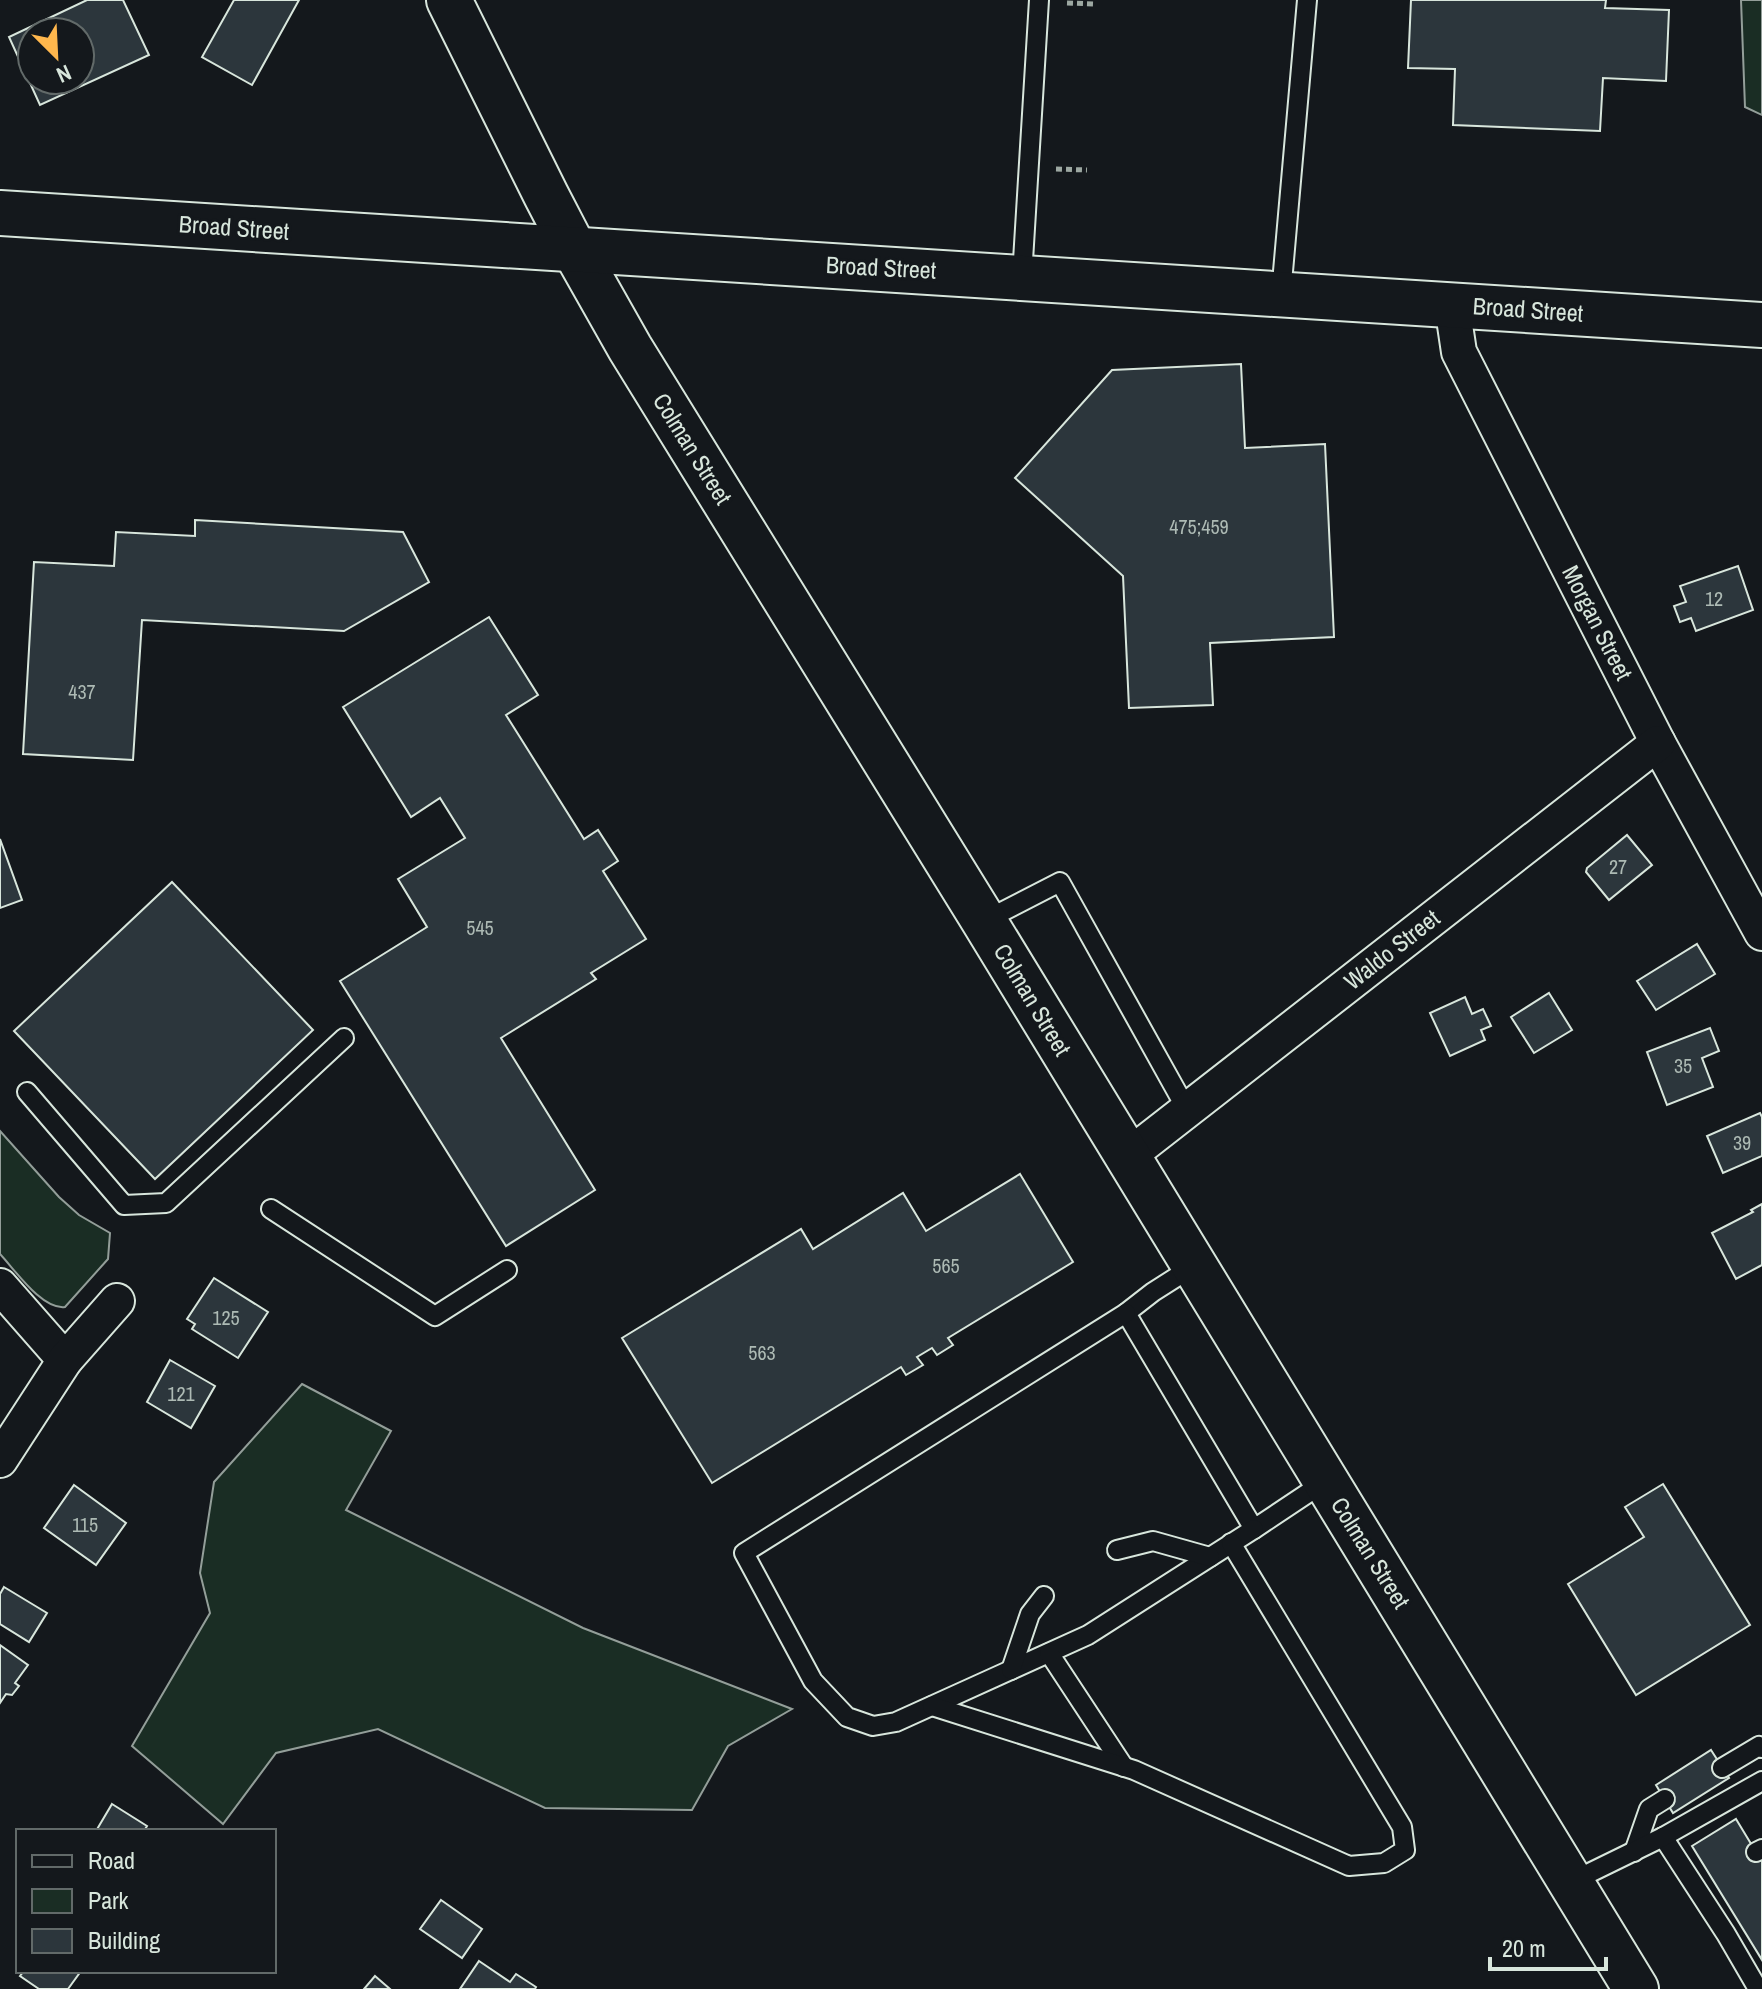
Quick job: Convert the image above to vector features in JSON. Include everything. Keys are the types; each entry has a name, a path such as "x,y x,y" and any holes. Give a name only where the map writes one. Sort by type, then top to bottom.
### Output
{"main road":[{"name":"Colman Street","path":"449,0 574,249 646,374 1636,1989"},
{"name":"Broad Street","path":"0,213 1762,325"}],"street":[{"name":"Morgan Street","path":"1452,305 1459,352 1658,743 1762,933"},
{"name":"Waldo Street","path":"1127,1157 1658,743"},
{"path":"0,1286 65,1360"},
{"path":"0,1460 65,1360 117,1301"}],"lane":[{"path":"1022,277 1039,0"},
{"path":"1281,294 1307,0"},
{"path":"984,921 1060,882 1187,1110"},
{"path":"27,1092 124,1205 166,1203 344,1038"},
{"path":"271,1209 435,1316 507,1270"},
{"path":"1194,1266 1126,1313 744,1553 813,1681 847,1717 873,1726 896,1722 1088,1635 1326,1481"},
{"path":"1126,1313 1254,1529"},
{"path":"1117,1550 1153,1541 1210,1557"},
{"path":"932,1706 1124,1767 1349,1866 1384,1863 1405,1850 1402,1827 1231,1543"},
{"path":"1011,1670 1030,1614 1044,1596"},
{"path":"1049,1653 1124,1767"},
{"path":"1722,1768 1759,1746 1762,1748"},
{"path":"1571,1882 1663,1837 1762,1781"},
{"path":"1634,1852 1649,1809 1665,1799"},
{"path":"1663,1837 1704,1884 1734,1930 1758,1989"}],"green space":[{"path":"1741,0 1762,0 1762,115 1745,107"},
{"path":"0,1131 59,1197 79,1215 110,1233 108,1259 65,1307 56,1306 38,1296 0,1254"},
{"path":"302,1384 391,1431 346,1510 583,1628 792,1709 728,1746 692,1810 545,1808 378,1729 276,1753 223,1824 132,1746 210,1613 200,1573 214,1482"}],"building":[{"path":"87,0 123,0 149,55 96,79 96,16 53,16"},
{"path":"234,0 299,0 252,85 202,57"},
{"path":"1411,0 1606,0 1605,8 1669,10 1666,81 1603,78 1600,131 1453,125 1455,69 1408,68"},
{"path":"16,34 16,52 9,37"},
{"path":"36,96 60,96 40,105"},
{"path":"1241,364 1245,448 1325,444 1334,637 1210,643 1213,705 1129,708 1123,576 1015,478 1112,370"},
{"path":"195,520 403,532 429,582 344,631 142,620 133,760 23,754 34,562 114,566 116,532 195,536"},
{"path":"1738,566 1753,610 1696,631 1691,618 1680,622 1674,606 1686,602 1680,586"},
{"path":"489,617 538,695 506,715 584,839 598,830 618,861 603,871 646,939 591,973 596,979 501,1038 595,1190 506,1246 340,981 427,927 398,879 465,838 440,798 411,817 343,707"},
{"path":"1627,835 1652,865 1609,900 1586,872 1587,868"},
{"path":"0,839 22,900 0,908"},
{"path":"172,882 313,1030 155,1179 14,1031"},
{"path":"1697,944 1715,974 1656,1010 1637,981"},
{"path":"1549,993 1572,1030 1534,1053 1511,1017"},
{"path":"1465,997 1472,1014 1483,1009 1491,1026 1481,1030 1485,1040 1450,1056 1430,1013"},
{"path":"1710,1028 1719,1051 1702,1058 1713,1087 1667,1105 1647,1052"},
{"path":"1760,1113 1762,1156 1723,1173 1707,1136"},
{"path":"1020,1174 1073,1262 948,1338 953,1345 937,1355 932,1348 917,1357 923,1365 906,1375 901,1367 712,1483 622,1338 801,1229 813,1249 903,1193 926,1231"},
{"path":"1762,1204 1762,1265 1736,1279 1712,1233 1753,1212 1751,1210"},
{"path":"214,1278 268,1312 238,1358 192,1329 195,1324 187,1319"},
{"path":"170,1360 215,1386 191,1428 147,1402"},
{"path":"1663,1484 1750,1625 1636,1695 1568,1584 1644,1537 1625,1507"},
{"path":"74,1485 126,1523 96,1565 44,1528"},
{"path":"4,1587 47,1613 29,1642 0,1624 0,1594"},
{"path":"0,1645 28,1665 15,1683 19,1686 12,1695 6,1694 0,1703"},
{"path":"1711,1750 1729,1778 1673,1813 1656,1785"},
{"path":"112,1804 147,1826 145,1829 97,1829"},
{"path":"1736,1819 1762,1862 1762,1960 1692,1846"},
{"path":"441,1900 482,1929 462,1958 420,1929"},
{"path":"479,1961 510,1982 516,1974 536,1987 460,1989"},
{"path":"22,1973 80,1973 68,1989 39,1989 20,1976"},
{"path":"375,1976 390,1989 364,1989"}]}
